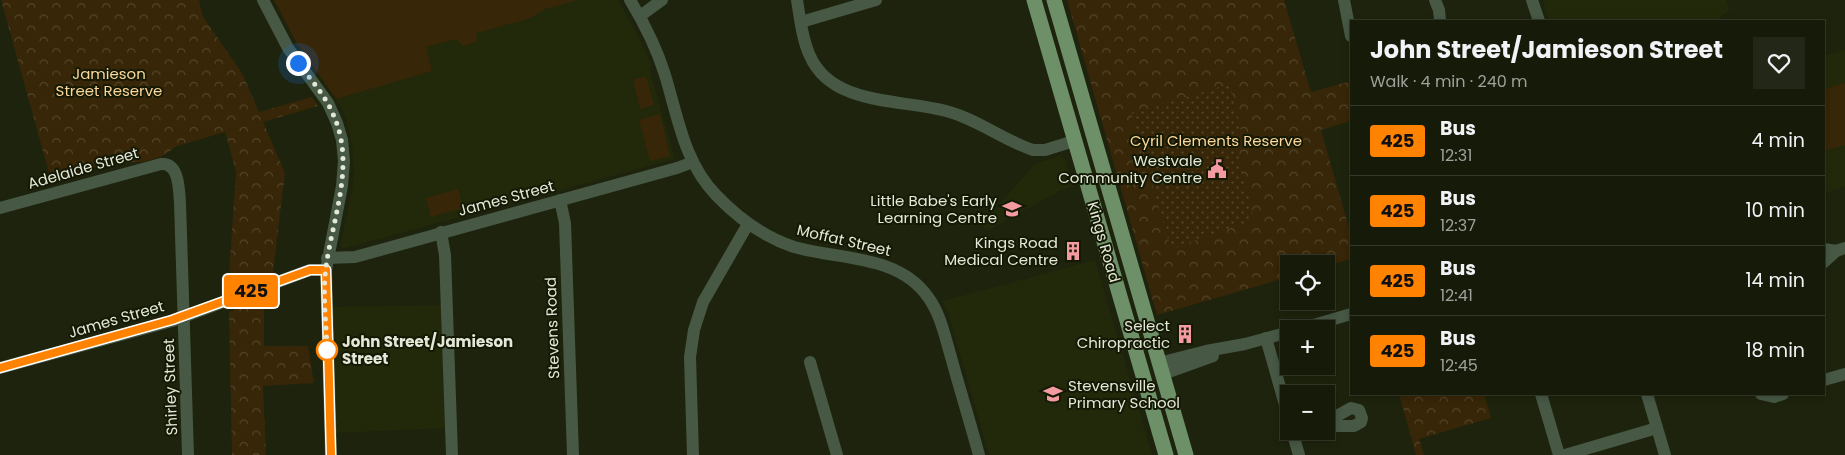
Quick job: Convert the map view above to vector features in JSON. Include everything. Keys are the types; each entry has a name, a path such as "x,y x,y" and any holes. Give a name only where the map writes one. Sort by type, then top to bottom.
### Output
{"main road":[{"name":"Kings Road","path":"1034,0 1166,455"},
{"name":"Kings Road","path":"1054,0 1186,455"},
{"path":"1074,141 1092,136"},
{"path":"1143,376 1161,369"}],"street":[{"path":"263,0 288,48 328,103 340,132 343,151 344,173 327,264 331,455"},
{"name":"Moffat Street","path":"630,0 640,16 665,74 682,134 693,162 715,194 748,224 766,235 794,246 894,269 910,278 930,299 938,316 979,455"},
{"path":"640,16 662,0"},
{"path":"797,0 809,54 818,70 833,84 848,92 957,114 1033,150 1045,150 1074,141"},
{"path":"801,22 876,0"},
{"path":"1344,0 1350,31"},
{"path":"1435,0 1440,20"},
{"path":"1532,0 1538,20"},
{"name":"James Street","path":"0,368 184,316 327,264 693,162"},
{"name":"Adelaide Street","path":"0,208 161,164 169,164 174,168"},
{"name":"Shirley Street","path":"174,168 180,202 188,455"},
{"name":"Stevens Road","path":"560,200 565,223 573,455"},
{"path":"693,455 690,357 694,330 703,302 748,224"},
{"path":"441,232 445,255 452,455"},
{"path":"1825,261 1835,249"},
{"path":"1331,320 1350,314"},
{"path":"1161,369 1206,351 1245,344 1280,334"},
{"path":"1266,338 1280,387"},
{"path":"810,362 837,455"},
{"path":"1825,380 1845,374"},
{"path":"1541,395 1559,455"},
{"path":"1647,395 1665,455"},
{"path":"1764,395 1774,398 1781,395"},
{"path":"1335,417 1350,408 1359,410 1362,418 1361,422 1354,426 1335,426"},
{"path":"1565,455 1657,428"},
{"path":"1298,440 1299,455"}],"shaded area":[{"path":"274,0 618,0 652,66 649,67 675,159 342,249 340,246 354,175 353,152 345,115 333,93 297,44"},
{"path":"1543,0 1726,0 1730,9 1718,20 1549,20"},
{"path":"1845,50 1845,187 1825,193 1825,56"},
{"name":"Little Babe's Early Learning Centre","path":"1060,156 1065,159 1073,187 1062,190 986,231 981,224 1036,163"},
{"name":"Stevensville Primary School","path":"1095,260 1152,455 989,455 949,316 942,301"},
{"path":"441,305 446,428 336,433 331,307"}],"green space":[{"name":"Jamieson Street Reserve","path":"1,0 199,0 203,17 242,73 259,112 312,97 318,106 263,122 285,173 273,273 228,289 236,171 225,132 177,146 161,157 143,162 114,163 51,180"},
{"path":"274,0 578,0 545,9 531,18 477,33 476,42 463,46 456,39 426,47 432,71 336,99 297,44"},
{"name":"Cyril Clements Reserve","path":"1067,0 1284,0 1311,92 1350,81 1350,121 1321,130 1350,232 1350,259 1335,263 1335,255 1280,255 1280,280 1157,315"},
{"path":"646,76 654,105 640,109 633,80"},
{"path":"1845,83 1845,145 1825,151 1825,89"},
{"path":"1230,84 1243,140 1236,143 1254,220 1171,249 1131,113"},
{"path":"660,114 670,156 650,161 639,120"},
{"path":"458,189 463,208 431,217 426,198"},
{"path":"264,298 264,346 308,346 314,383 263,386 266,455 232,455 229,312"},
{"path":"1399,395 1484,395 1491,418 1419,439 1424,455 1416,455"}],"bus line":[{"name":"425","path":"0,368 172,320 310,270 326,270 331,455"}],"place":[{"name":"Westvale Community Centre","path":"1217,169"},
{"name":"Little Babe's Early Learning Centre","path":"1012,209"},
{"name":"Kings Road Medical Centre","path":"1073,251"},
{"name":"Select Chiropractic","path":"1185,334"},
{"name":"John Street/Jamieson Street","path":"327,350"},
{"name":"Stevensville Primary School","path":"1053,394"}],"route":[{"path":"298,63 320,91 331,109 340,132 343,151 344,173 325,282 327,355 327,350"}]}
